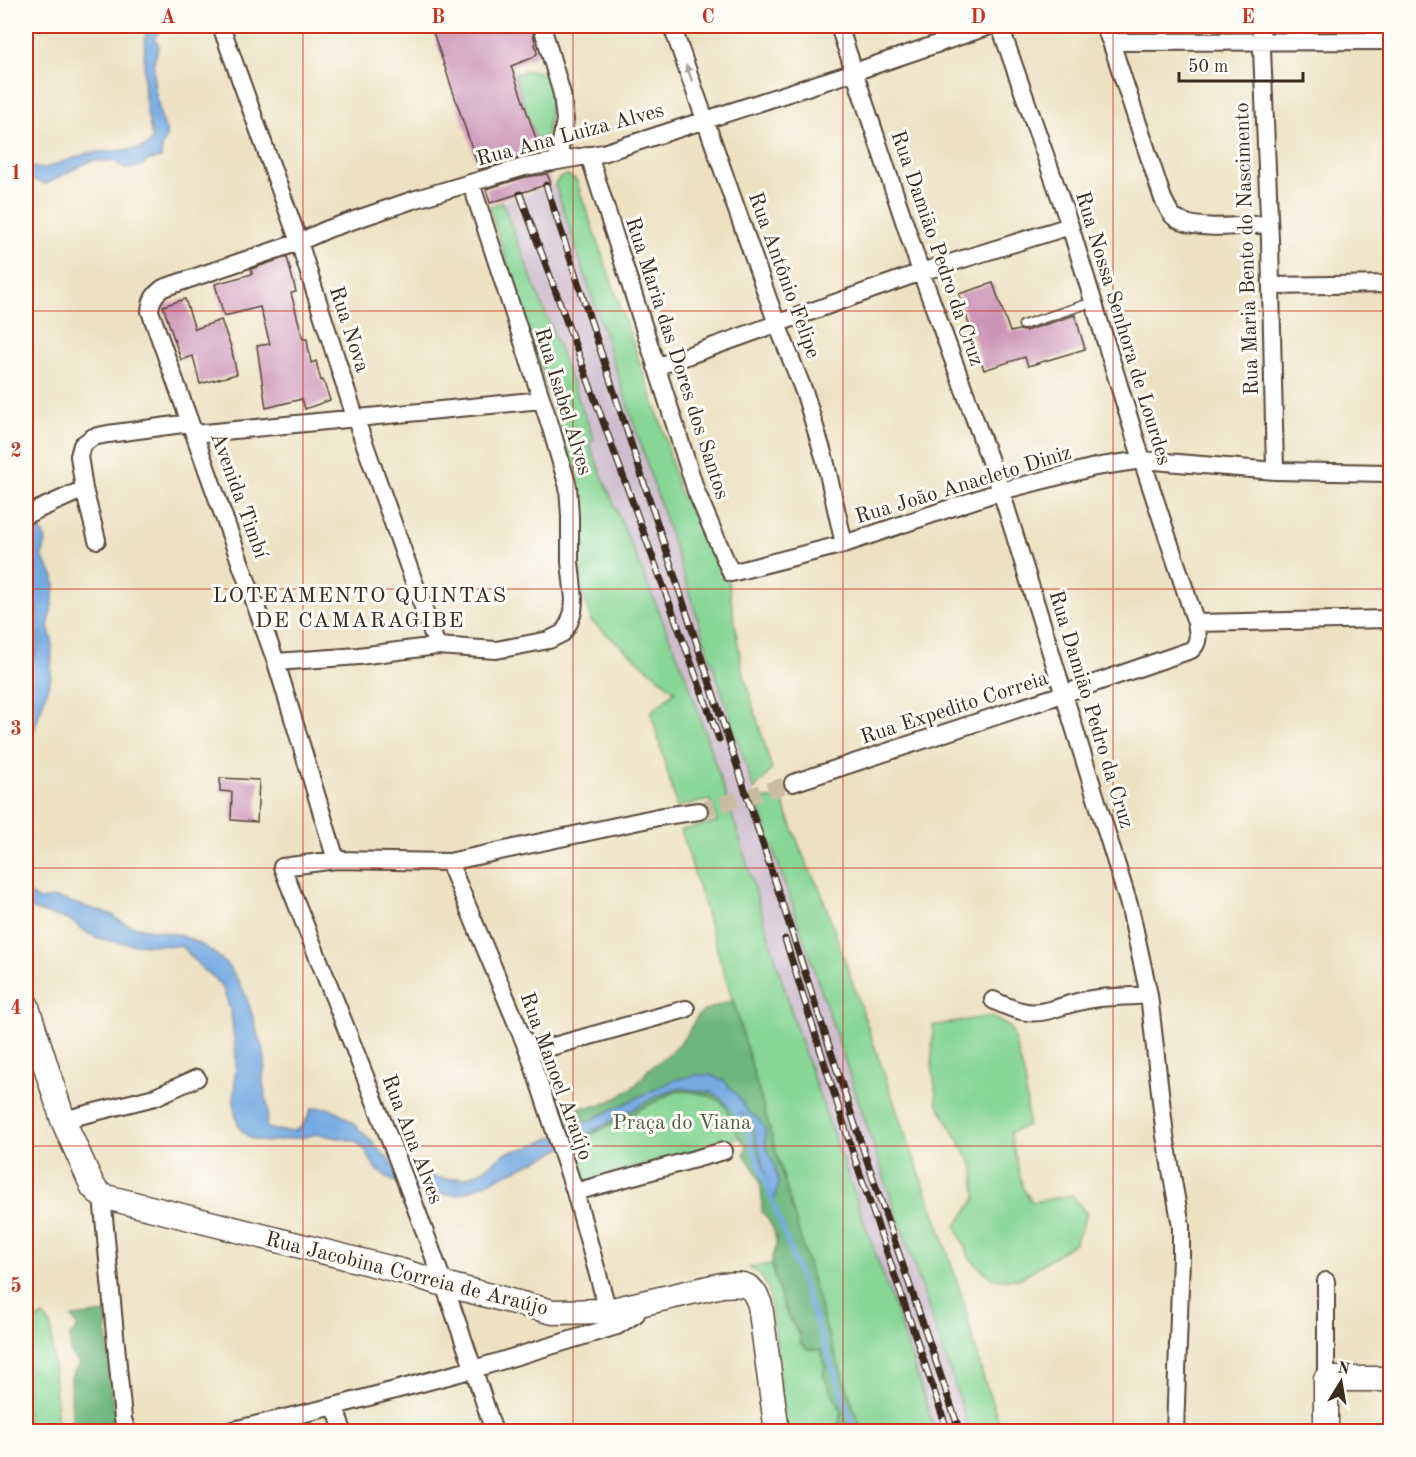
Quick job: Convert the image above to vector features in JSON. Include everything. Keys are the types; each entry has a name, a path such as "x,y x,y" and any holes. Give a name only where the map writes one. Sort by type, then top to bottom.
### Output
{"street":[{"name":"Rua Nova","path":"221,26 299,242 355,417 437,646"},
{"path":"542,26 562,94 565,120 558,160"},
{"name":"Rua Antônio Felipe","path":"672,26 777,324 805,394 816,428 844,544"},
{"name":"Rua Damião Pedro da Cruz","path":"839,26 921,272 1001,491 1130,908 1149,995 1165,1136 1180,1226 1175,1431"},
{"name":"Rua Ana Luiza Alves","path":"163,288 413,200 524,167 603,153 990,26"},
{"name":"Rua Nossa Senhora de Lourdes","path":"1000,26 1070,226 1142,460 1196,623 1198,639 1196,646"},
{"path":"1104,26 1163,199 1173,216 1189,224 1209,226 1269,224"},
{"path":"1111,42 1261,33 1390,41"},
{"name":"Rua Maria Bento do Nascimento","path":"1261,33 1271,286 1275,471"},
{"name":"Rua Maria das Dores dos Santos","path":"589,155 696,491 731,573"},
{"name":"Rua Isabel Alves","path":"276,662 359,656 437,646 496,650 549,640 563,633 569,623 574,599 570,562 568,487 471,183"},
{"path":"656,367 921,272 1070,226"},
{"path":"1271,286 1390,284"},
{"name":"Avenida Timbí","path":"163,288 155,294 150,311 276,662 336,860"},
{"path":"97,540 84,489 79,456 82,445 93,437 542,400"},
{"name":"Rua João Anacleto Diniz","path":"731,573 844,544 1001,491 1095,467 1142,460 1275,471 1390,473"},
{"path":"31,513 84,489"},
{"path":"1196,623 1389,624"},
{"name":"Rua Expedito Correia","path":"793,783 1063,694 1191,650 1196,646"},
{"path":"336,860 449,862 658,817 699,811"},
{"name":"Rua Ana Alves","path":"336,860 282,867 400,1169 416,1204 494,1431"},
{"name":"Rua Manoel Araújo","path":"449,862 529,1053 575,1192 608,1311"},
{"path":"993,1000 1010,1009 1026,1013 1046,1012 1092,999 1149,995"},
{"path":"26,1004 63,1120 93,1187 102,1196 123,1419 128,1431"},
{"path":"529,1053 686,1010"},
{"path":"63,1120 155,1097 197,1078"},
{"path":"575,1192 724,1152"},
{"name":"Rua Jacobina Correia de Araújo","path":"102,1196 401,1271 552,1312 608,1311 722,1285 739,1284 750,1287 756,1294 760,1305 777,1431"},
{"path":"1326,1281 1326,1431"},
{"path":"225,1431 335,1406 474,1369 617,1326 636,1314 641,1305"},
{"path":"1326,1379 1390,1379"},
{"path":"335,1406 343,1431"}],"lane":[{"path":"1023,325 1093,302"}],"shaded area":[{"path":"555,184 756,798 970,1431 935,1431 903,1332 800,1040 736,827 689,684 589,444 555,337 502,202"}],"green space":[{"path":"537,71 545,76 551,90 547,134 537,142 514,74"},
{"path":"567,175 576,180 663,429 678,489 727,574 742,669 772,769 754,790 555,184 559,178"},
{"path":"502,202 594,439 589,444 689,684 736,827 800,1040 903,1332 935,1431 862,1431 827,1331 739,1022 681,830 717,822 710,800 677,807 651,712 675,691 591,621 580,581 575,476 489,207"},
{"path":"756,798 782,800 804,857 820,889 938,1223 962,1297 982,1373 1002,1431 970,1431"},
{"path":"733,1000 827,1331 862,1431 842,1431 839,1421 842,1411 823,1376 825,1368 821,1350 807,1349 800,1343 800,1333 786,1310 774,1272 772,1260 776,1245 775,1235 772,1225 762,1212 760,1181 744,1154 747,1146 740,1138 730,1115 721,1102 703,1094 674,1092 570,1145 560,1110 602,1105 619,1097 637,1084 649,1069 672,1052 686,1036 697,1017 704,1011"},
{"path":"990,1016 1011,1028 1025,1078 1028,1125 1010,1133 1023,1189 1032,1202 1072,1195 1087,1214 1075,1243 1019,1279 993,1279 970,1259 956,1226 976,1198 974,1167 937,1103 932,1063 933,1026"},
{"name":"Praça do Viana","path":"685,1090 709,1096 722,1103 739,1138 583,1182 570,1145 674,1092"},
{"path":"772,1264 788,1317 807,1349 821,1350 825,1368 823,1376 842,1411 839,1421 842,1431 785,1431 777,1346 768,1288 759,1274 749,1267"},
{"path":"106,1313 111,1395 119,1431 72,1431 71,1377 79,1364 71,1354 70,1336 78,1327 72,1317"},
{"path":"43,1316 51,1325 58,1431 26,1431 26,1325"}],"water":[{"path":"148,26 166,26 154,38 159,45 154,62 154,84 166,131 161,158 149,160 141,166 132,168 125,168 114,161 90,161 46,184 26,178 26,166 43,169 88,153 138,149 149,145 152,139 144,71 145,38"},
{"path":"36,521 46,541 42,557 54,577 55,588 48,628 52,639 51,677 31,740 26,776 26,700 37,647 38,623 37,604 30,592 26,556 26,525"},
{"path":"26,883 29,893 38,900 57,898 113,915 118,920 135,927 182,936 199,943 224,962 234,974 248,1001 264,1052 263,1080 268,1110 267,1128 283,1131 295,1130 304,1124 311,1109 328,1108 341,1114 359,1129 398,1172 444,1179 465,1178 480,1172 505,1153 526,1148 566,1132 674,1080 695,1075 711,1075 724,1081 747,1111 758,1119 765,1129 765,1144 779,1184 773,1202 752,1125 744,1115 730,1109 721,1098 711,1092 680,1088 657,1096 551,1154 458,1195 418,1192 393,1181 375,1168 365,1150 356,1141 317,1134 265,1142 250,1138 241,1130 236,1118 234,1101 236,1057 231,1013 223,988 214,977 204,971 183,947 128,944 106,940 91,935 69,920 26,906"}],"building":[{"path":"431,26 532,26 537,54 511,66 541,153 479,169"},
{"path":"547,174 551,183 490,203 486,189 526,177"},
{"path":"287,257 296,292 291,293 303,339 307,339 311,363 316,361 321,381 323,380 330,400 305,409 302,399 266,408 257,346 270,344 260,307 224,316 215,284 252,274 251,269"},
{"path":"993,283 1010,332 1025,331 1075,315 1085,349 1028,366 1025,357 984,370 959,294"},
{"path":"185,299 195,329 221,320 231,347 237,374 200,384 193,356 181,360 163,306"},
{"path":"220,778 259,780 257,822 231,820 232,792 220,791"}],"waterway":[{"path":"31,678 35,594"},
{"path":"731,1106 745,1125 856,1432"}],"tunnel":[{"path":"699,811 793,783"}],"railway":[{"path":"546,185 863,1149 960,1432"},
{"path":"520,194 719,739"},
{"path":"785,939 853,1153 948,1432"}],"district":[{"name":"LOTEAMENTO QUINTAS DE CAMARAGIBE","path":"360,606"}]}
